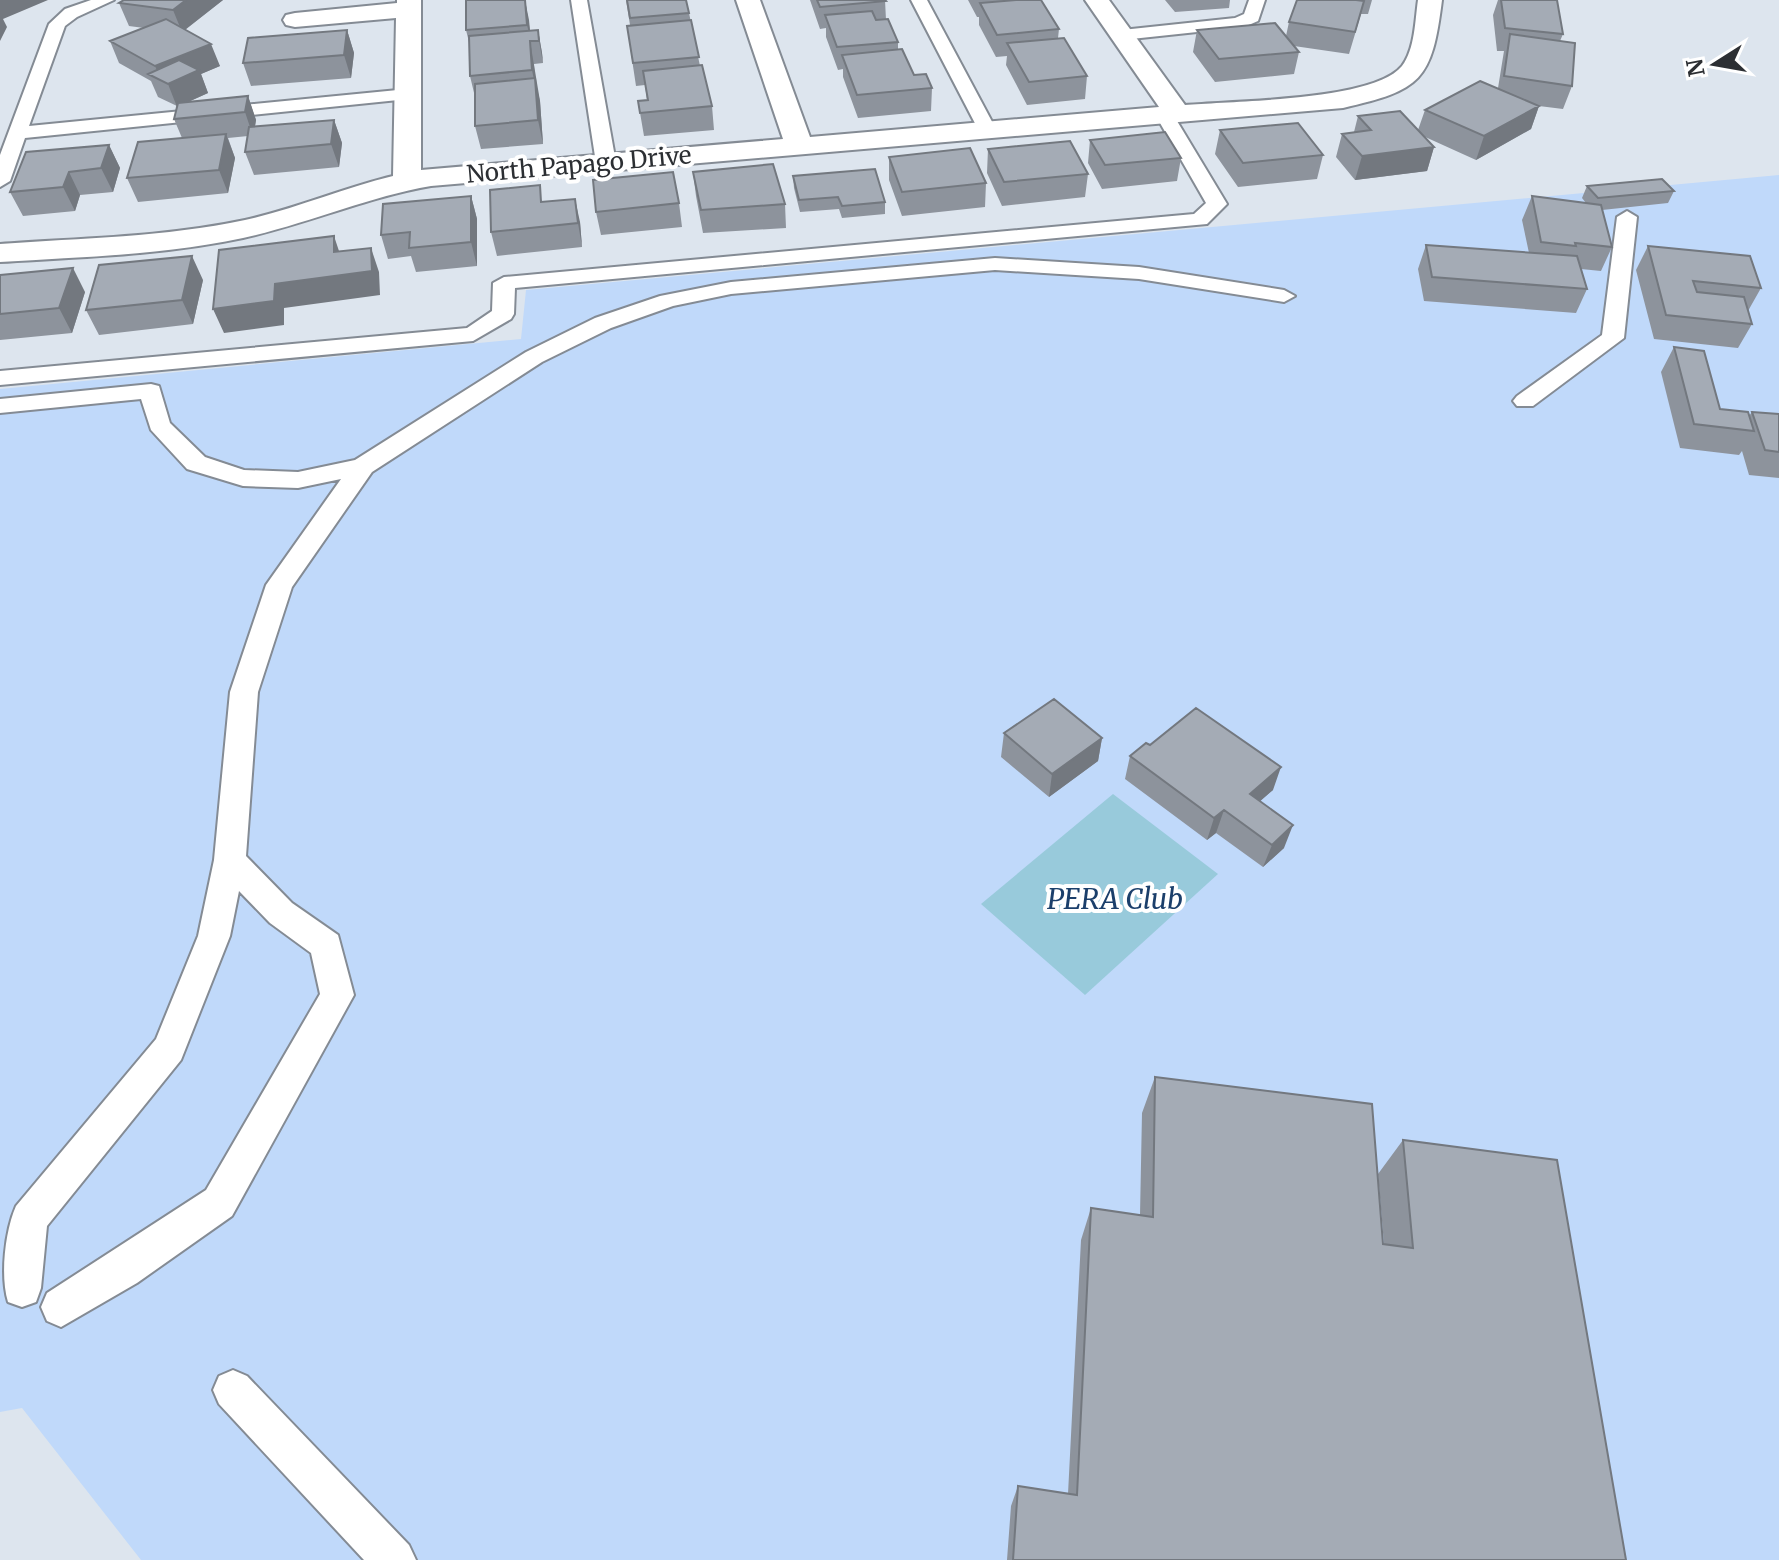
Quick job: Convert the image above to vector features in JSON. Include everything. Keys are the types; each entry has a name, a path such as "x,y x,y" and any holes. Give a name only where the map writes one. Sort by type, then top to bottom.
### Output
{"street":[{"path":"748,0 799,146"},
{"path":"1097,0 1172,116"},
{"name":"North Papago Drive","path":"0,253 231,232 269,223 343,197 407,181 1343,100 1385,89 1413,71 1420,60 1430,0"},
{"path":"295,20 409,5 407,181"}],"lane":[{"path":"0,181 57,24 71,13 106,0"},
{"path":"579,0 606,163"},
{"path":"919,0 988,131"},
{"path":"1122,35 1238,23 1252,17 1257,0"},
{"path":"18,133 408,94"},
{"path":"0,378 473,334 503,314 504,283 1200,220 1217,204 1172,116"},
{"path":"1525,401 1613,338 1627,217"},
{"path":"0,406 151,391 159,425 196,463 243,478 298,480 363,466 534,357 603,323 668,301 731,288 995,264 1139,273 1284,296"},
{"path":"22,1288 29,1219 169,1049 214,936 230,860 244,692 279,585 363,466"},
{"path":"61,1307 219,1203 337,995 326,945 281,913 230,860"},
{"path":"233,1390 394,1560"}],"green space":[{"name":"PERA Club","path":"1779,175 1779,1560 141,1560 22,1408 0,1412 0,389 521,339 526,290"}],"shaded area":[{"path":"1113,794 1218,874 1085,995 981,904"}],"building":[{"path":"124,0 186,0 173,10 119,3"},
{"path":"466,0 525,0 527,25 466,30"},
{"path":"627,0 686,0 689,13 630,18"},
{"path":"817,0 885,0 886,1 820,7"},
{"path":"1041,0 1059,29 997,35 980,3"},
{"path":"1297,0 1364,1 1355,32 1289,22"},
{"path":"1501,0 1557,0 1563,34 1505,28"},
{"path":"872,11 876,20 888,19 898,42 837,47 825,15"},
{"path":"166,19 211,44 155,66 110,41"},
{"path":"691,20 699,57 633,63 627,26"},
{"path":"1275,23 1299,52 1219,59 1197,30"},
{"path":"347,30 344,55 243,63 248,38"},
{"path":"538,30 539,41 530,41 532,70 470,76 469,36"},
{"path":"1510,34 1575,43 1572,86 1504,76"},
{"path":"1064,38 1087,76 1029,82 1007,43"},
{"path":"902,49 914,75 926,74 932,88 857,95 842,55"},
{"path":"179,60 199,70 168,84 148,74"},
{"path":"702,65 712,106 640,113 638,101 648,100 643,71"},
{"path":"535,78 538,120 475,126 475,84"},
{"path":"1480,81 1539,106 1484,136 1425,110"},
{"path":"248,96 245,112 174,119 178,103"},
{"path":"1400,111 1434,147 1362,156 1342,134 1371,130 1358,116"},
{"path":"334,120 331,144 245,152 249,127"},
{"path":"1298,123 1323,155 1243,163 1220,130"},
{"path":"1165,132 1181,158 1105,165 1090,140"},
{"path":"226,134 219,170 127,178 138,142"},
{"path":"1070,141 1088,174 1004,182 988,149"},
{"path":"109,145 101,168 69,172 63,187 10,192 26,152"},
{"path":"970,148 986,183 902,192 889,157"},
{"path":"773,164 785,204 701,210 693,172"},
{"path":"875,169 885,202 842,206 838,197 799,200 793,176"},
{"path":"673,172 679,203 596,212 593,180"},
{"path":"1662,179 1674,191 1598,198 1587,186"},
{"path":"540,185 541,202 575,199 578,223 491,232 490,190"},
{"path":"471,196 471,242 409,248 410,232 381,235 383,204"},
{"path":"1532,196 1601,205 1612,247 1541,242"},
{"path":"334,236 334,252 371,248 372,271 275,284 274,301 213,309 219,250"},
{"path":"1426,245 1577,256 1587,289 1432,277"},
{"path":"1648,246 1750,256 1761,288 1693,281 1697,292 1744,297 1752,324 1666,315"},
{"path":"192,256 182,300 86,310 99,265"},
{"path":"73,268 59,308 0,314 0,275"},
{"path":"1674,347 1704,351 1720,409 1748,412 1754,431 1694,424"},
{"path":"1752,412 1779,414 1779,452 1765,450"},
{"path":"1054,699 1102,738 1052,774 1004,733"},
{"path":"1196,708 1281,767 1250,794 1293,825 1272,845 1224,810 1214,818 1130,756 1146,743 1150,745"},
{"path":"1155,1077 1372,1104 1383,1244 1413,1248 1403,1140 1557,1160 1626,1560 1013,1560 1018,1486 1077,1495 1091,1208 1153,1217"}]}
